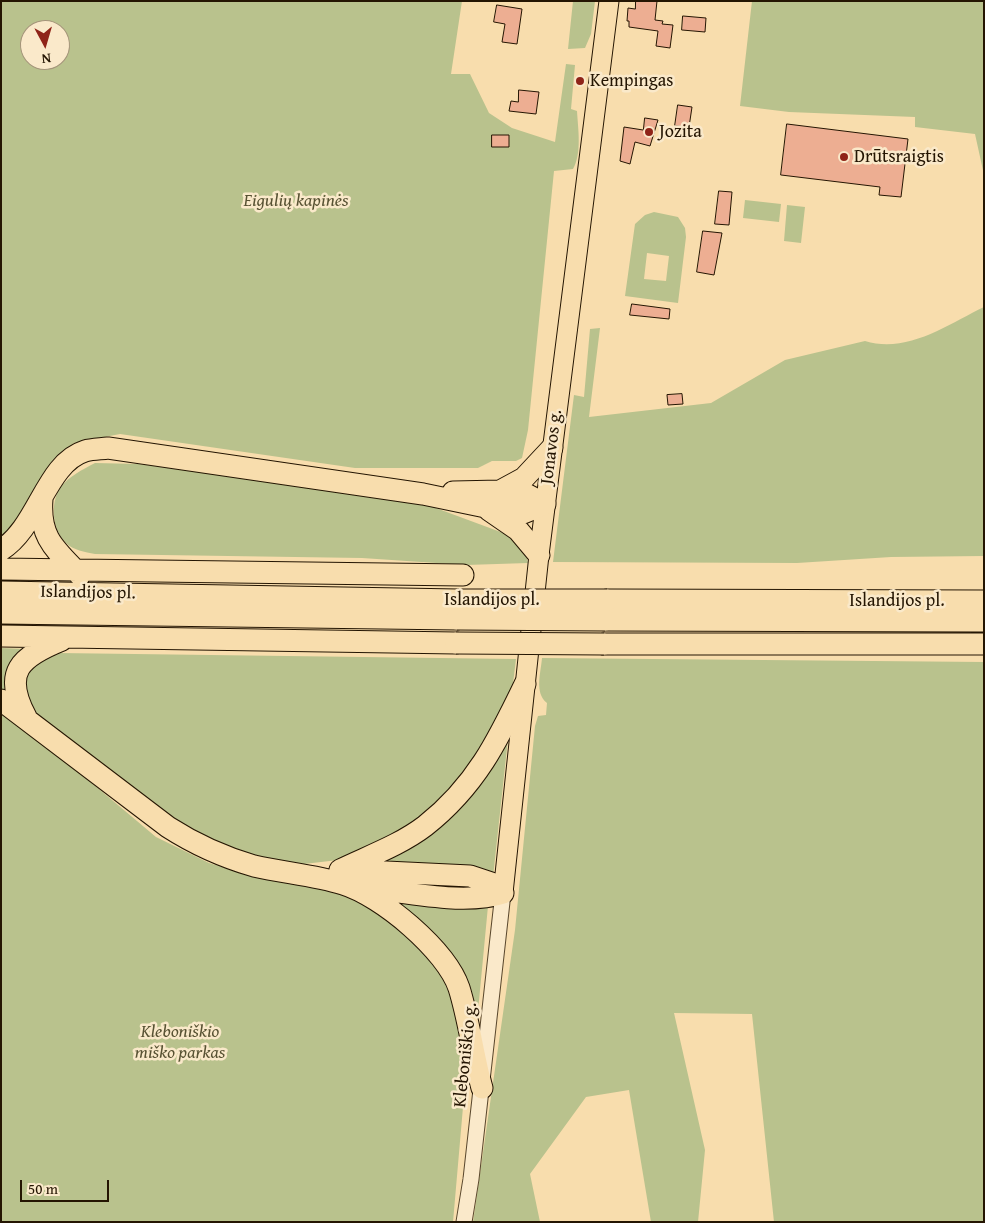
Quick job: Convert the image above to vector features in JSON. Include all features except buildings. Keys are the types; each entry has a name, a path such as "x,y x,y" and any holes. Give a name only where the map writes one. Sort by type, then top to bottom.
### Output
{"highway":[{"path":"1,550 23,531 54,475 68,461 84,452 108,448 423,494 486,508 523,513 545,504"},
{"path":"500,491 524,478 552,448"},
{"path":"423,494 500,491 524,493 545,504"},
{"path":"42,499 44,529 51,544 99,594"},
{"path":"486,508 518,530 539,555"},
{"path":"58,552 70,559 112,570"},
{"path":"1,569 463,575"},
{"name":"Islandijos pl.","path":"1,592 99,594 458,610"},
{"name":"Islandijos pl.","path":"893,611 984,601"},
{"name":"Islandijos pl.","path":"1,613 458,610 893,611 984,621"},
{"path":"1,636 456,643 984,644"},
{"path":"26,717 16,699 15,688 21,666 37,650 70,637"},
{"path":"343,877 424,826 476,776 497,742 524,684"},
{"path":"1,700 26,717 116,787 192,842 209,852 255,866 296,873 343,877 470,876 494,884 504,893"},
{"path":"343,877 402,919 438,952 458,988 482,1088"}],"main road":[{"name":"Jonavos g.","path":"504,893 524,684 545,504 609,1"}],"street":[{"name":"Kleboniškio g.","path":"464,1222 482,1088 504,893"}],"green space":[{"name":"Eigulių kapinės","path":"1,1 462,1 451,74 470,74 489,113 512,128 555,142 566,64 575,65 571,109 577,111 578,156 573,169 554,171 528,430 522,458 516,461 492,461 478,468 355,468 120,434 74,443 55,458 31,501 1,541"},
{"path":"573,1 595,1 591,34 585,48 568,49"},
{"path":"752,1 984,1 984,175 975,134 915,127 915,117 789,112 740,106"},
{"path":"745,200 781,204 779,222 743,218"},
{"path":"787,205 805,207 801,243 784,241"},
{"path":"654,212 678,217 685,228 686,237 678,303 625,296 635,224 645,215","holes":["647,253 669,256 666,281 644,279"]},
{"path":"984,307 984,556 891,557 797,563 553,562 574,395 584,397 590,329 600,328 589,417 711,403 785,360 865,341 896,344 911,341 926,336"},
{"path":"95,463 139,464 425,504 506,534 525,550 528,563 466,565 362,558 95,554 72,547 61,538 55,524 54,509 57,494 67,480"},
{"path":"1,648 26,649 10,697 1,694"},
{"path":"58,653 516,659 511,700 489,741 447,798 422,821 338,860 304,864 235,851 201,839 34,714 27,706 23,676 36,660"},
{"path":"542,658 984,662 984,1222 774,1222 752,1014 674,1013 705,1150 698,1222 651,1222 629,1090 586,1097 530,1174 540,1222 473,1222 515,930 535,726 538,716 546,715 547,703 543,699 539,688"},
{"name":"Kleboniškio miško parkas","path":"6,711 156,837 209,863 248,875 324,889 358,898 390,915 446,971 467,1061 453,1222 1,1222 1,715"},
{"path":"508,739 493,877 362,867 374,859"},
{"path":"376,892 488,906 476,1032 468,1002"}],"place":[{"name":"Kempingas","path":"580,81"},
{"name":"Jozita","path":"649,132"},
{"name":"Drūtsraigtis","path":"844,157"}]}
